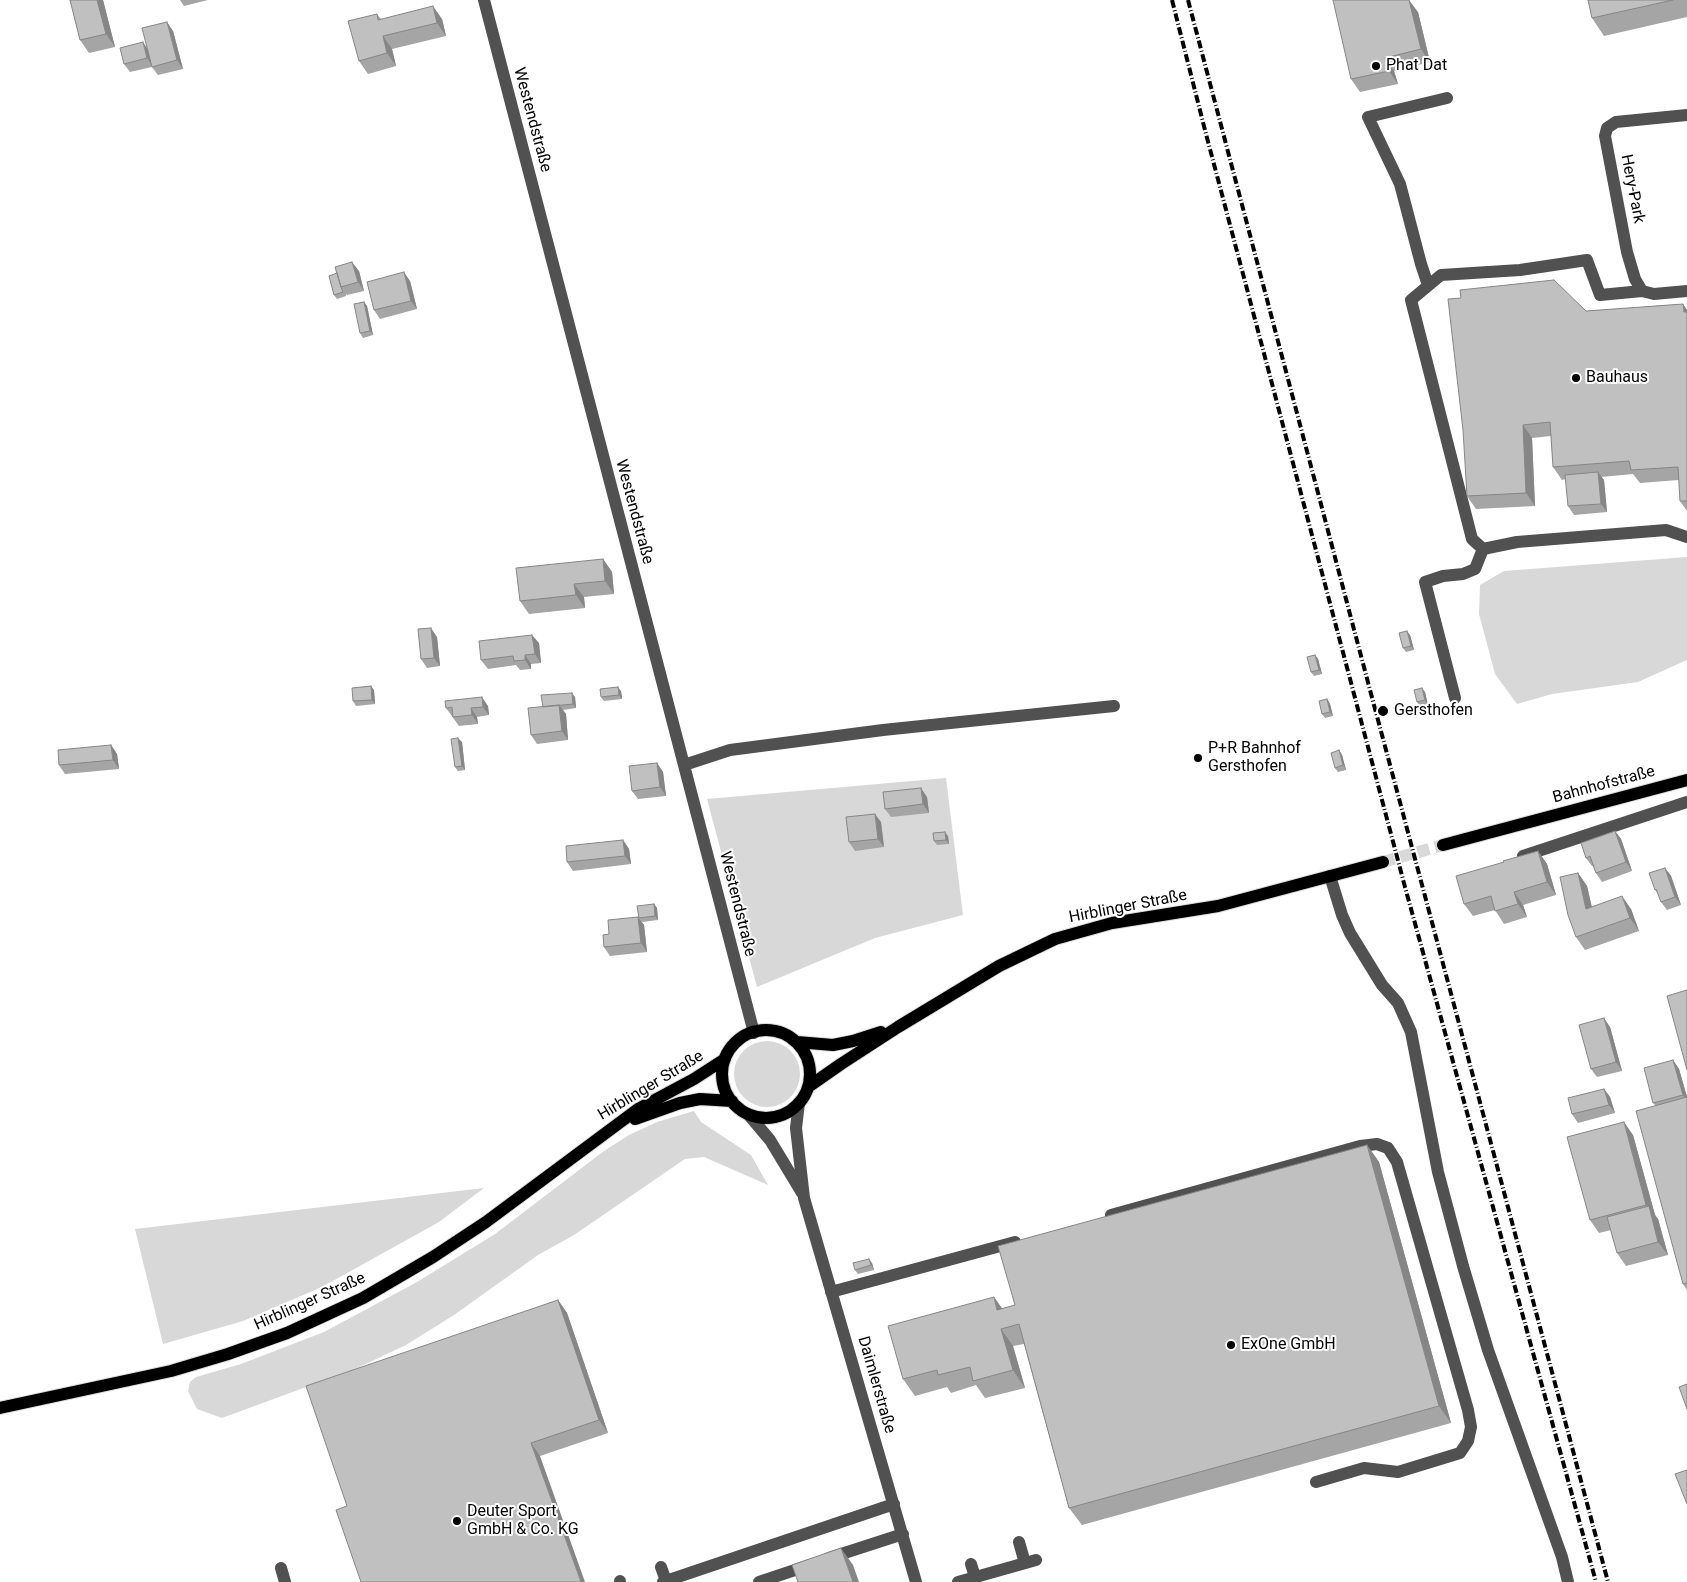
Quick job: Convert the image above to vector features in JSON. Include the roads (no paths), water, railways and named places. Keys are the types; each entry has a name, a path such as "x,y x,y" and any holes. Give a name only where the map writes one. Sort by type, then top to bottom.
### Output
{"main road":[{"name":"Bahnhofstraße","path":"1443,845 1687,780"},
{"name":"Hirblinger Straße","path":"808,1088 810,1070 808,1061 797,1042 785,1034 768,1030 754,1032 735,1044 725,1060 724,1087 738,1108 748,1114 766,1118 776,1116 793,1109 808,1088 898,1027 999,966 1055,939 1112,923 1218,906 1383,862"},
{"name":"Hirblinger Straße","path":"797,1042 832,1045 853,1041 898,1027"},
{"name":"Hirblinger Straße","path":"0,1408 171,1371 228,1354 287,1333 363,1298 433,1257 486,1222 638,1109 725,1060"},
{"name":"Hirblinger Straße","path":"595,1140 646,1115 680,1103 700,1099 732,1101"}],"street":[{"name":"Westendstraße","path":"484,0 754,1032"},
{"path":"1428,285 1400,184 1368,117 1447,98"},
{"name":"Hery-Park","path":"1642,291 1635,279 1628,252 1605,136 1607,128 1616,122 1687,115"},
{"path":"1483,549 1472,539 1410,300 1441,276 1520,270 1587,260 1600,295 1642,291 1654,294 1687,291"},
{"path":"1483,549 1517,542 1666,530 1687,537"},
{"path":"1455,698 1424,582 1444,576 1463,574 1475,569 1483,549"},
{"path":"684,765 730,750 883,730 1114,706"},
{"path":"1510,860 1687,802"},
{"path":"1330,876 1342,915 1350,933 1378,978 1398,1003 1412,1032 1438,1172 1463,1266 1488,1350 1562,1557 1568,1582"},
{"name":"Daimlerstraße","path":"799,1103 796,1128 804,1198 916,1582"},
{"name":"Daimlerstraße","path":"748,1114 770,1140 804,1198"},
{"path":"1095,1220 1360,1146 1377,1144 1388,1148 1396,1162 1468,1410 1471,1427 1468,1441 1460,1453 1398,1472 1364,1468 1316,1482"},
{"path":"832,1292 1029,1238"},
{"path":"661,1567 664,1581 894,1504"},
{"path":"759,1582 902,1534"},
{"path":"958,1582 1030,1561 1019,1542"},
{"path":"971,1564 975,1577"},
{"path":"280,1568 285,1582"}],"tunnel":[{"path":"1383,862 1443,845"}],"railway":[{"path":"1172,0 1405,887 1596,1582"},
{"path":"1188,0 1608,1582"}],"place":[{"name":"Phat Dat","path":"1376,66"},
{"name":"Bauhaus","path":"1576,378"},
{"name":"Gersthofen","path":"1383,711"},
{"name":"P+R Bahnhof Gersthofen","path":"1198,758"},
{"name":"ExOne GmbH","path":"1231,1345"},
{"name":"Deuter Sport GmbH & Co. KG","path":"457,1521"}]}
